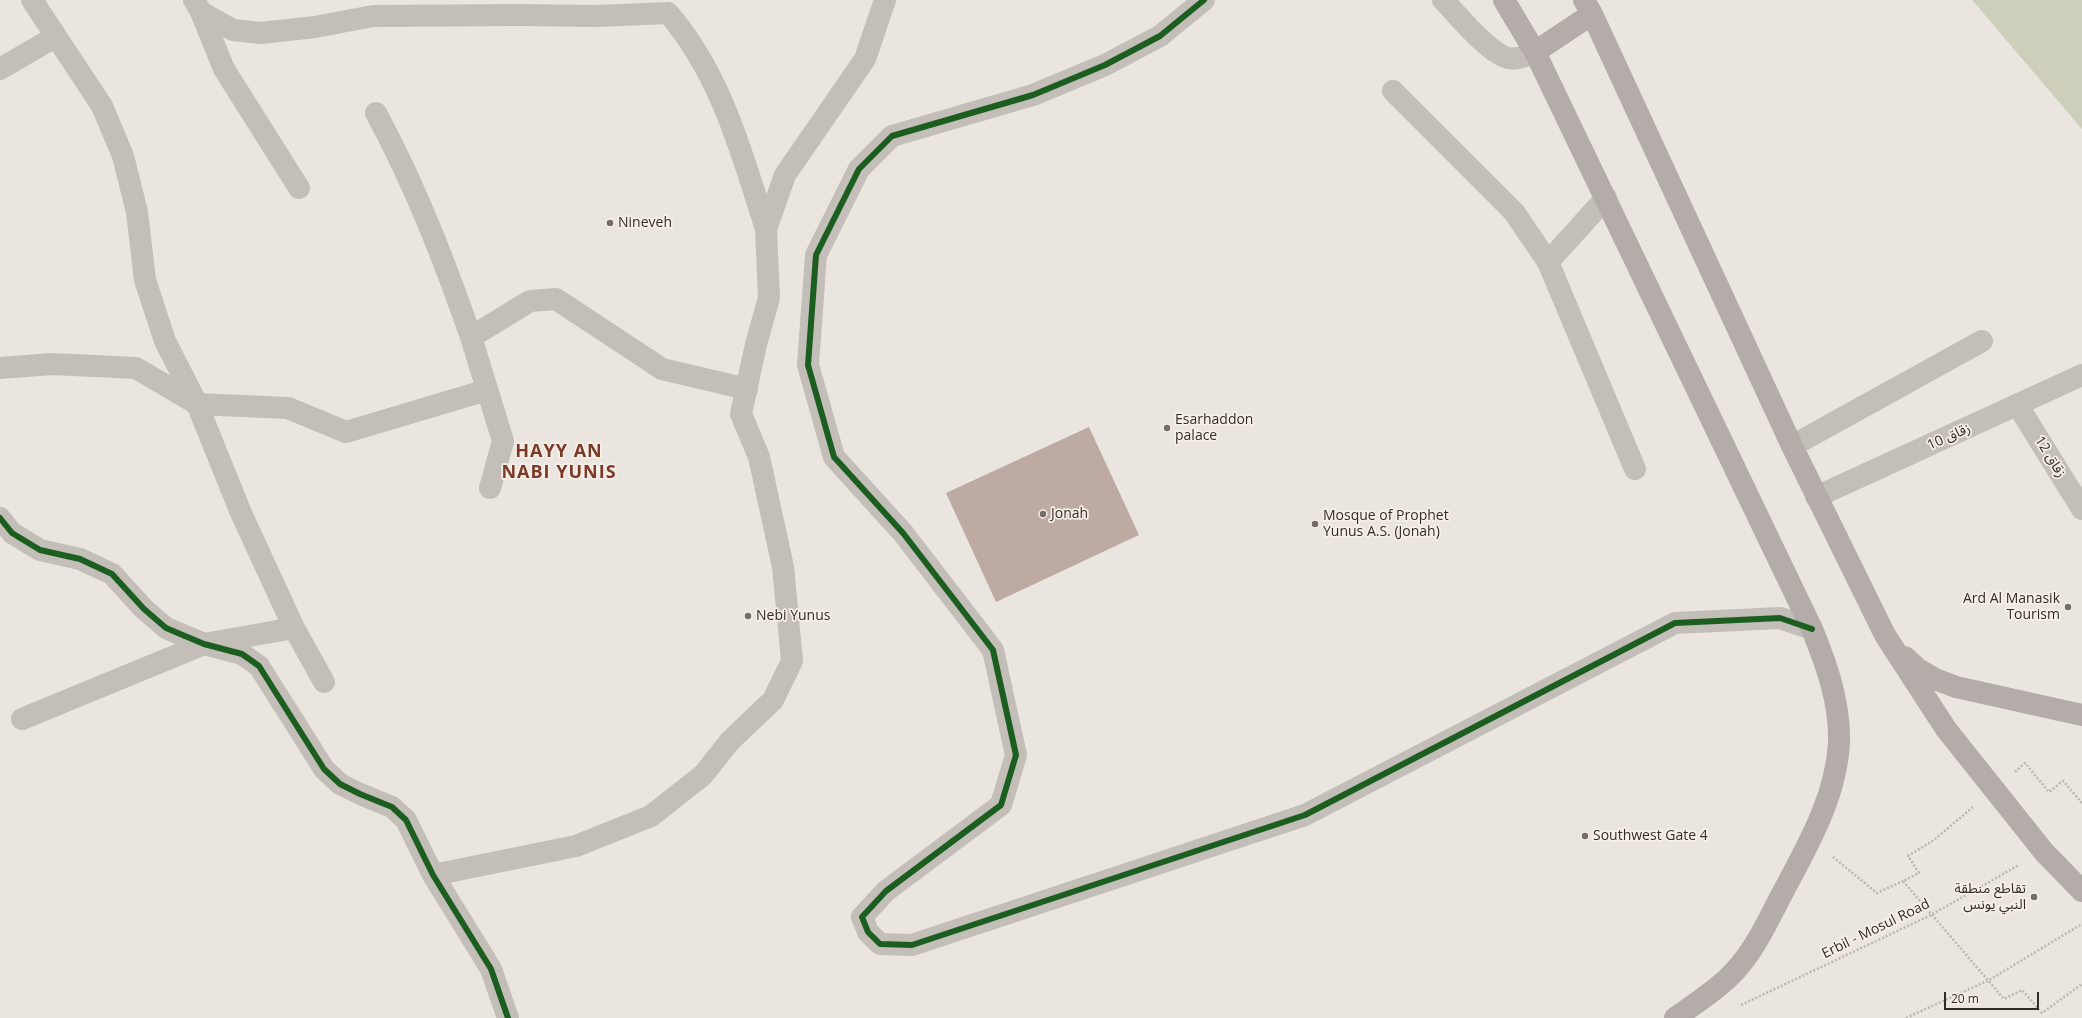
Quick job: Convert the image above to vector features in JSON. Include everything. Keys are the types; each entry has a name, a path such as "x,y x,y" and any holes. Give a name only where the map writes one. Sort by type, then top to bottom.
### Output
{"main road":[{"path":"1504,0 1535,52 1606,198 1812,629 1834,689 1838,718 1839,743 1836,768 1830,791 1811,839 1751,949 1730,976 1674,1018"},
{"path":"1535,52 1588,7 1792,446 1885,635 1946,729 2044,852 2082,891"},
{"path":"1885,635 1899,652 1918,669 1935,680 1956,687 2082,715"}],"street":[{"path":"32,0 102,106 123,156 137,212 145,280 165,341 197,404 241,513 294,628 324,682"},
{"path":"766,229 785,175 865,59 886,0"},
{"path":"1204,0 1160,36 1105,65 1033,95 892,136 859,169 816,255 808,364 834,457 903,533 993,650 1016,755 1001,805 886,891 862,917 868,932 880,944 912,945 1304,815 1675,623 1780,618 1812,629"},
{"path":"1443,0 1491,48 1502,55 1506,57 1524,57 1535,52"},
{"path":"198,6 233,30 261,33 315,27 373,16 597,16 668,13 681,27 717,88 740,147 766,229 769,298 756,344 741,414 759,457 783,567 792,661 773,700 730,741 703,775 651,816 576,846 433,875"},
{"path":"198,6 224,69 299,188"},
{"path":"0,69 56,37"},
{"path":"1393,91 1514,212 1548,262 1635,469"},
{"path":"376,113 396,150 440,249 471,337 503,441 490,488"},
{"path":"1548,262 1606,198"},
{"path":"471,337 530,301 556,299 662,369 747,389"},
{"path":"1792,446 1982,341"},
{"path":"0,368 52,364 136,368 197,404 288,408 346,432 487,390"},
{"name":"زقاق 10","path":"1816,496 2082,376"},
{"name":"زقاق 12","path":"2018,406 2082,509"},
{"path":"0,518 12,533 40,550 80,559 112,574 144,609 166,628 204,644 242,654 259,666 324,769 340,784 392,807 406,820 433,875 491,969 508,1018"},
{"path":"22,719 204,644 294,628"}],"path":[{"path":"1811,839 1877,893 1919,873 1908,856 1934,840 2024,763 2049,792 2063,780 2082,803"},
{"path":"1903,881 2004,998 2022,990 2042,1013 2082,984"},
{"path":"1906,1018 1989,980 2082,924"}],"green space":[{"path":"1972,0 2082,0 2082,129"}],"building":[{"name":"Jonah","path":"1089,427 1139,535 996,602 946,493"}],"cycle path":[{"path":"1204,0 1160,36 1105,65 1033,95 892,136 859,169 816,255 808,365 834,457 903,533 993,650 1016,755 1001,805 886,891 862,917 868,932 880,944 912,945 1305,815 1675,623 1780,618 1812,629"},
{"path":"0,518 12,533 40,550 80,559 112,574 144,609 166,628 204,644 242,654 259,666 324,769 340,784 392,807 406,820 433,875 491,969 508,1018"}],"place":[{"name":"Nineveh","path":"610,223"},
{"name":"Esarhaddon palace","path":"1167,428"},
{"name":"Jonah","path":"1043,514"},
{"name":"Mosque of Prophet Yunus A.S. (Jonah)","path":"1315,524"},
{"name":"Ard Al Manasik Tourism","path":"2068,607"},
{"name":"Nebi Yunus","path":"748,616"},
{"name":"Southwest Gate 4","path":"1585,836"},
{"name":"تقاطع منطقة النبي يونس","path":"2034,897"}],"district":[{"name":"HAYY AN NABI YUNIS","path":"559,462"}]}
